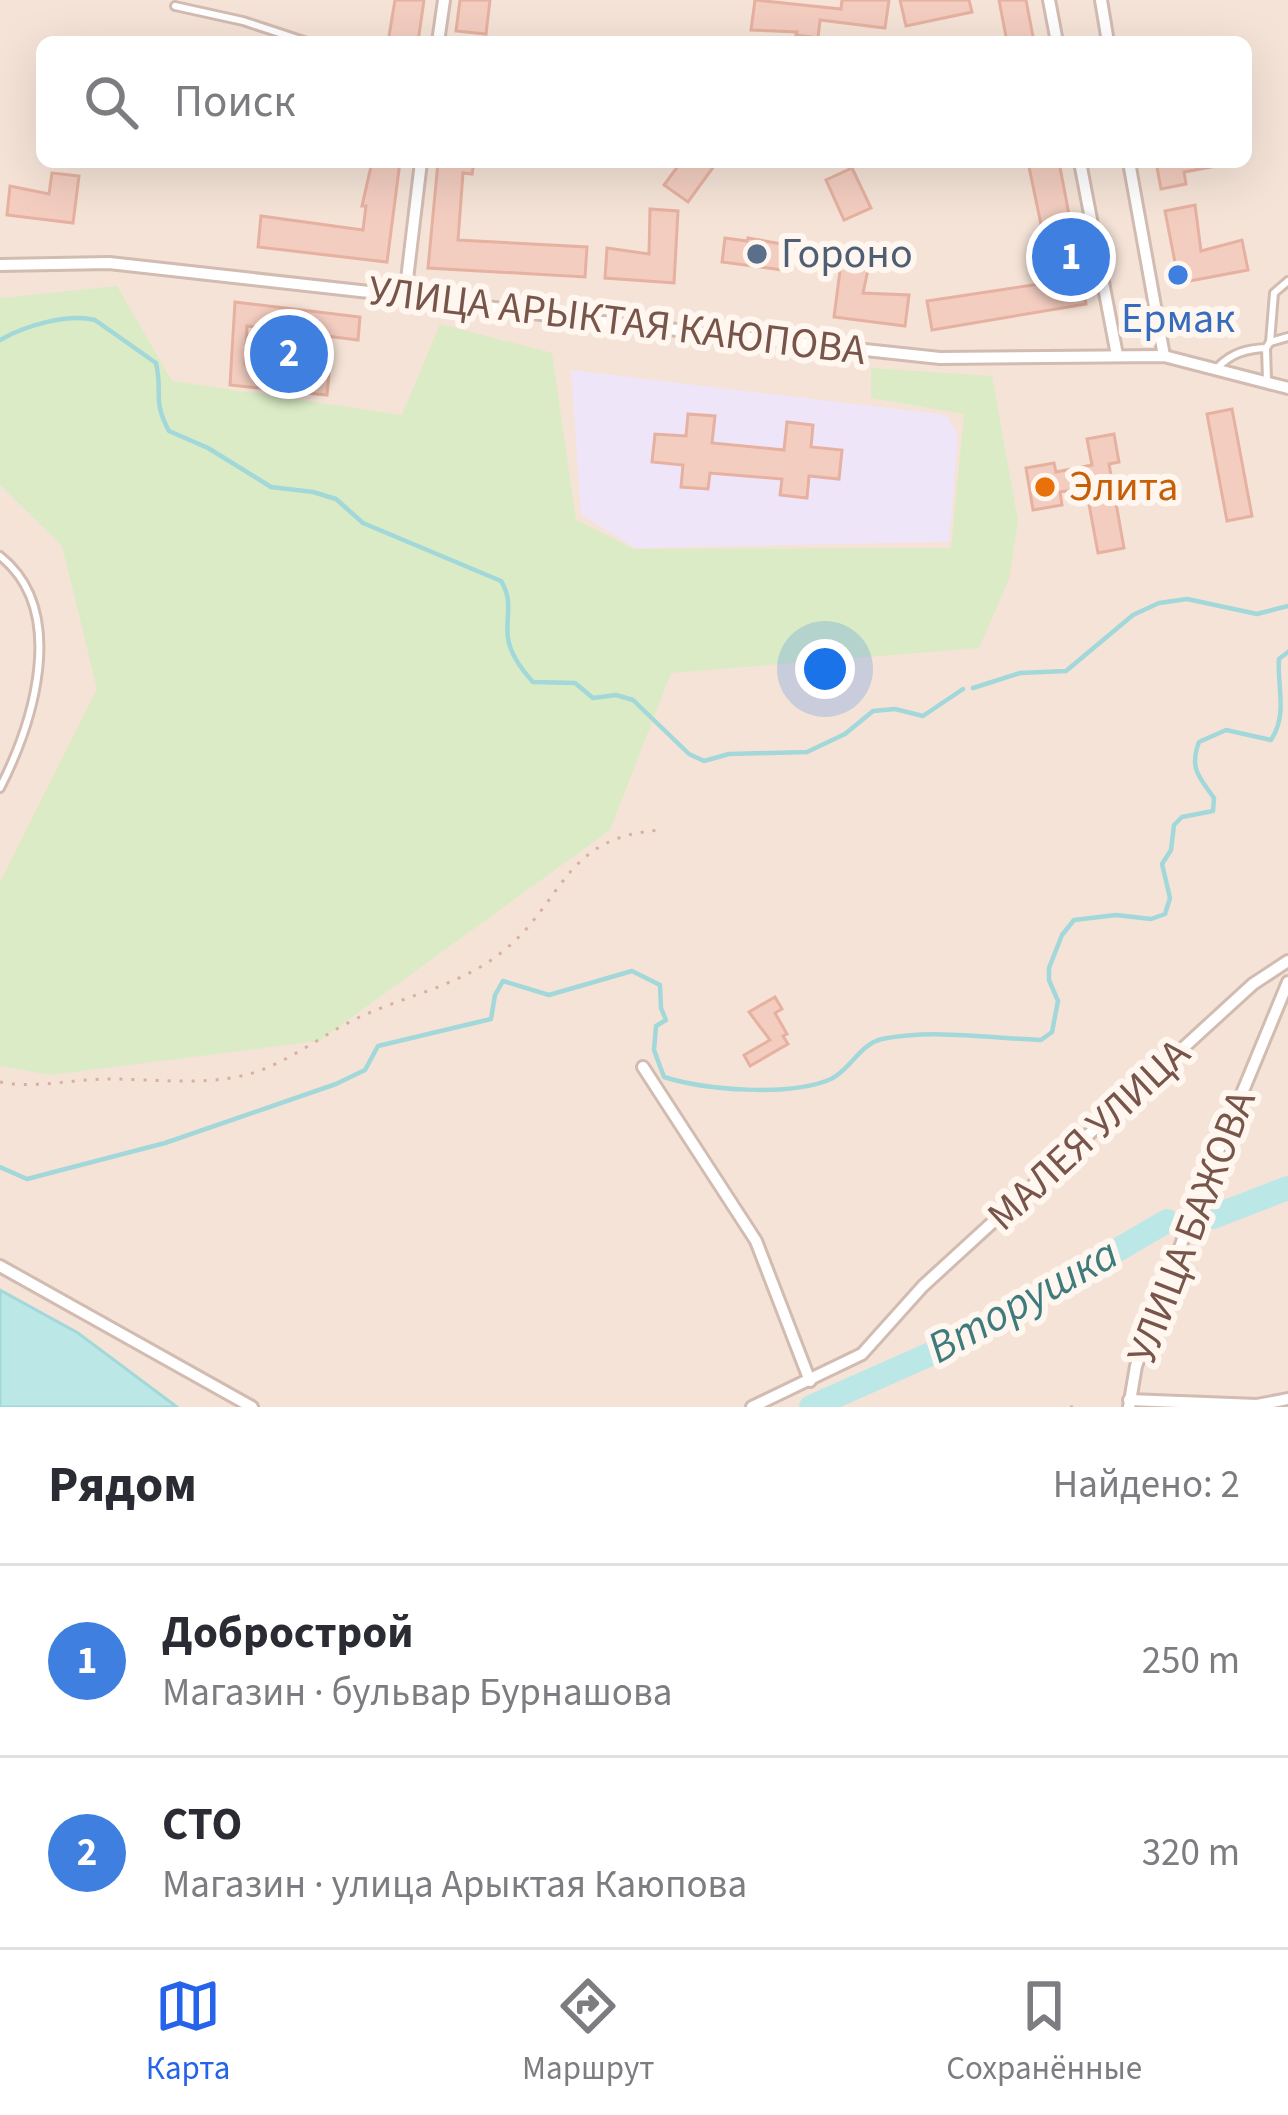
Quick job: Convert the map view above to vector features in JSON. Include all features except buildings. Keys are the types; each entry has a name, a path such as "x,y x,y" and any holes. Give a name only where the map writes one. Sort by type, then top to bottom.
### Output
{"street":[{"path":"439,36 445,0"},
{"path":"1049,0 1056,36"},
{"path":"1101,0 1107,36"},
{"path":"405,296 420,168"},
{"path":"1081,168 1117,355"},
{"path":"1131,168 1164,356"},
{"name":"УЛИЦА АРЫКТАЯ КАЮПОВА","path":"0,265 109,263 940,358 1164,356 1288,388"},
{"name":"МАЛЕЯ УЛИЦА","path":"752,1407 862,1354 922,1286 1253,984 1288,961"},
{"name":"УЛИЦА БАЖОВА","path":"1129,1404 1136,1366 1187,1227 1288,982"},
{"path":"1275,1015 1288,1022"},
{"path":"643,1067 756,1240 810,1381"},
{"path":"0,1266 252,1407"},
{"path":"1129,1404 1257,1406 1288,1399"}],"lane":[{"path":"175,6 289,36"},
{"path":"1268,383 1274,293 1288,280"},
{"path":"1215,369 1228,357 1288,337"},
{"path":"0,556 20,575 30,596 38,665 32,710 0,788"}],"path":[{"path":"0,1082 165,1082 262,1070 347,1022 456,980 499,956 580,858 632,832 662,830"}],"shaded area":[{"path":"0,0 1288,0 1288,1407 0,1407"},
{"path":"571,370 946,415 958,434 949,542 635,548 581,514"}],"green space":[{"path":"117,286 172,381 402,415 440,324 552,353 576,520 634,549 951,548 964,414 871,398 871,368 992,376 1018,521 1009,579 979,648 671,673 610,830 319,1041 50,1075 0,1066 0,882 97,689 62,546 0,485 0,298"}],"water":[{"path":"0,1290 78,1333 177,1407 0,1407"}],"waterway":[{"path":"0,340 46,322 95,320 156,363 159,404 169,431 208,448 271,487 336,499 363,523 501,581 508,603 509,644 533,682 575,683 593,698 616,695 633,700 689,754 704,761 729,754 807,752 845,734 873,711 895,709 923,716 963,689"},
{"path":"973,688 1020,673 1066,671 1133,615 1159,603 1187,599 1257,614 1288,606"},
{"path":"0,1167 27,1179 165,1143 336,1084 365,1070 378,1046 491,1019 503,981 549,995 632,971 660,985 666,1020 656,1026 654,1050 664,1077 724,1088 814,1085 838,1075 867,1046 901,1036 1041,1040 1052,1032 1058,1001 1049,968 1062,935 1074,920 1116,915 1151,919 1165,914 1170,898 1162,864 1171,850 1174,825 1182,817 1213,811 1214,798 1195,766 1199,742 1226,730 1271,740 1280,711 1279,659 1288,652"},
{"name":"Вторушка","path":"1213,1217 1288,1188"},
{"name":"Вторушка","path":"811,1407 969,1337 1167,1221"}],"place":[{"name":"Гороно","path":"757,254"},
{"name":"Добрострой","path":"1071,257"},
{"name":"Ермак","path":"1178,275"},
{"name":"СТО","path":"289,354"},
{"name":"Элита","path":"1045,487"}]}
